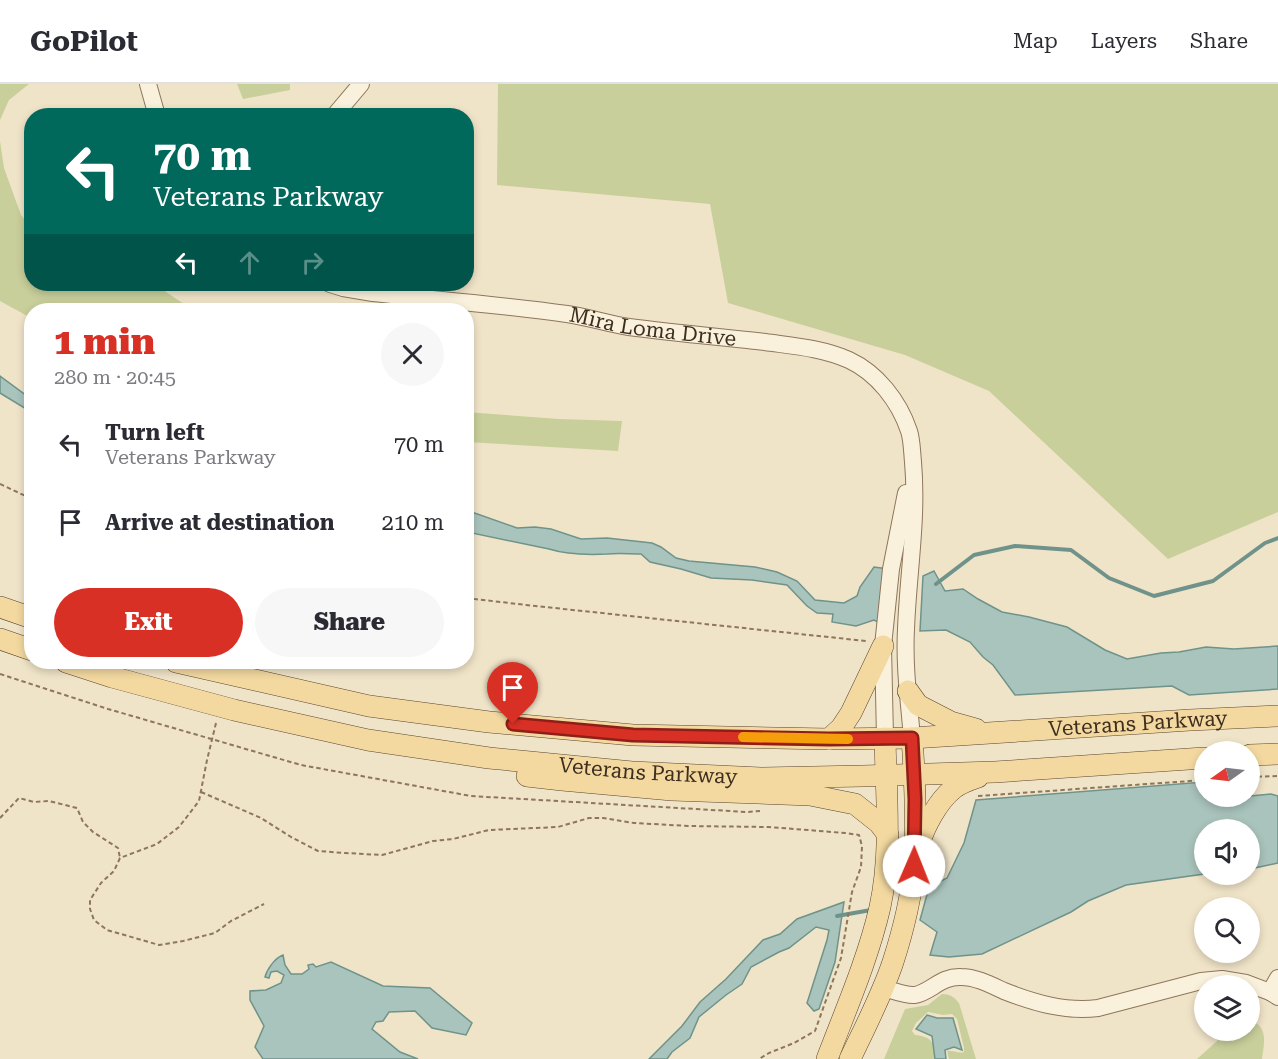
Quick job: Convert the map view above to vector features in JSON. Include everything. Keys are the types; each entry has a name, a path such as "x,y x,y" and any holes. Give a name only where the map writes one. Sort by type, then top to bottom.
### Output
{"main road":[{"path":"0,607 24,615"},
{"path":"829,739 841,728 851,713 879,638"},
{"path":"0,639 24,647"},
{"name":"Veterans Parkway","path":"87,669 234,710 368,740 485,758 632,772 749,778 914,775 1194,758"},
{"name":"Veterans Parkway","path":"207,669 369,706 489,722 633,735 829,739 912,738 1278,716"},
{"path":"908,691 918,705 928,711 951,722 988,732"},
{"name":"Mira Loma Drive","path":"827,1059 865,958 880,908 888,835 885,738"},
{"name":"Mira Loma Drive","path":"850,1059 893,961 910,895 914,866 915,799 912,738"},
{"path":"1260,755 1278,754"},
{"path":"485,758 521,775 562,780 672,790 810,795 855,804 879,823 888,835"},
{"path":"914,866 922,834 936,809 952,790 966,781 995,772"}],"street":[{"path":"148,84 155,108"},
{"path":"341,108 361,84"},
{"name":"Mira Loma Drive","path":"361,291 462,303"},
{"name":"Mira Loma Drive","path":"474,304 568,315 628,327 831,352 852,361 872,375 887,391 901,412 910,433 913,459 914,508 905,661 912,738"},
{"name":"Mira Loma Drive","path":"885,738 879,638 913,459"},
{"path":"883,988 915,995 940,981 962,976 1048,1005 1082,1010 1098,1008 1201,981 1222,980 1275,989"}],"path":[{"path":"0,484 24,495"},
{"path":"474,599 879,638"},
{"path":"0,674 108,709 301,765 471,796 747,812 769,811"},
{"path":"120,858 157,844 179,827 199,801 207,760"},
{"path":"1260,777 1278,776"},
{"path":"978,796 1194,781"},
{"path":"201,792 261,818 318,851 345,853 382,855 433,841 453,839 489,830 558,827 589,818 688,826 769,827 859,836 862,846 861,867 852,892 841,958 815,1031 759,1059"},
{"path":"0,818 20,798 34,802 49,801 77,808 83,822 93,832 118,848 120,858 114,871 101,883 90,900 94,920 107,930 159,945 215,933 231,921 264,904"}],"green space":[{"path":"0,84 29,84 9,100 0,120"},
{"path":"237,84 290,84 290,90 243,99"},
{"path":"498,84 1278,84 1278,512 1168,559 989,391 905,355 728,303 710,204 497,185"},
{"path":"0,141 4,168 24,219 24,291 164,291 182,303 24,303 24,314 0,301"},
{"path":"474,413 622,421 618,451 474,442"},
{"path":"942,994 952,996 959,1003 976,1059 949,1059 947,1051 964,1052 957,1019 952,1014 928,1012 916,1023 912,1031 915,1035 931,1041 934,1048 934,1059 884,1059 905,1009 928,1005"},
{"path":"1260,1027 1263,1031 1262,1059 1197,1059 1217,1041 1260,1041"}],"water":[{"path":"0,376 24,394 24,408 0,393"},
{"path":"474,513 517,528 551,529 581,539 607,538 652,543 676,558 755,567 777,572 797,581 815,600 844,603 857,596 860,587 874,567 896,570 891,629 874,620 856,626 832,622 833,614 817,613 787,585 711,578 650,562 641,554 585,554 474,533"},
{"path":"934,571 945,591 963,589 1002,612 1067,627 1105,650 1127,659 1206,647 1234,649 1278,646 1278,689 1189,695 1172,686 1015,695 993,665 970,642 946,630 920,631 923,576"},
{"path":"1194,783 1194,807 1260,807 1260,795 1271,794 1278,796 1278,863 1260,867 1260,819 1194,819 1194,875 1126,885 1088,901 1071,912 982,954 949,957 930,955 937,932 920,920 929,887 947,878 964,843 976,800"},
{"path":"844,902 835,962 819,1009 814,1011 807,1003 829,930 816,927 789,948 751,967 742,984 699,1017 690,1038 667,1059 649,1059 682,1026 700,1002 726,979 763,940 780,934 797,919"},
{"path":"283,955 285,965 291,974 302,974 309,969 308,965 313,964 316,967 331,962 383,986 430,988 472,1023 466,1035 432,1028 415,1011 389,1012 383,1021 376,1022 372,1029 400,1052 418,1059 263,1059 255,1047 264,1026 250,1000 250,991 266,990 281,983 284,975 277,971 271,972 269,978 265,977 272,964"},
{"path":"927,1015 937,1018 953,1018 962,1050 954,1047 945,1050 946,1059 935,1059 932,1036 916,1029"}],"waterway":[{"path":"936,584 974,555 1015,546 1071,550 1109,578 1154,596 1213,581 1265,543 1278,538"},
{"path":"837,916 871,910"}],"slow traffic":[{"path":"743,737 848,739"}],"route":[{"path":"513,724 633,735 829,739 912,738 915,799 914,866"}]}
